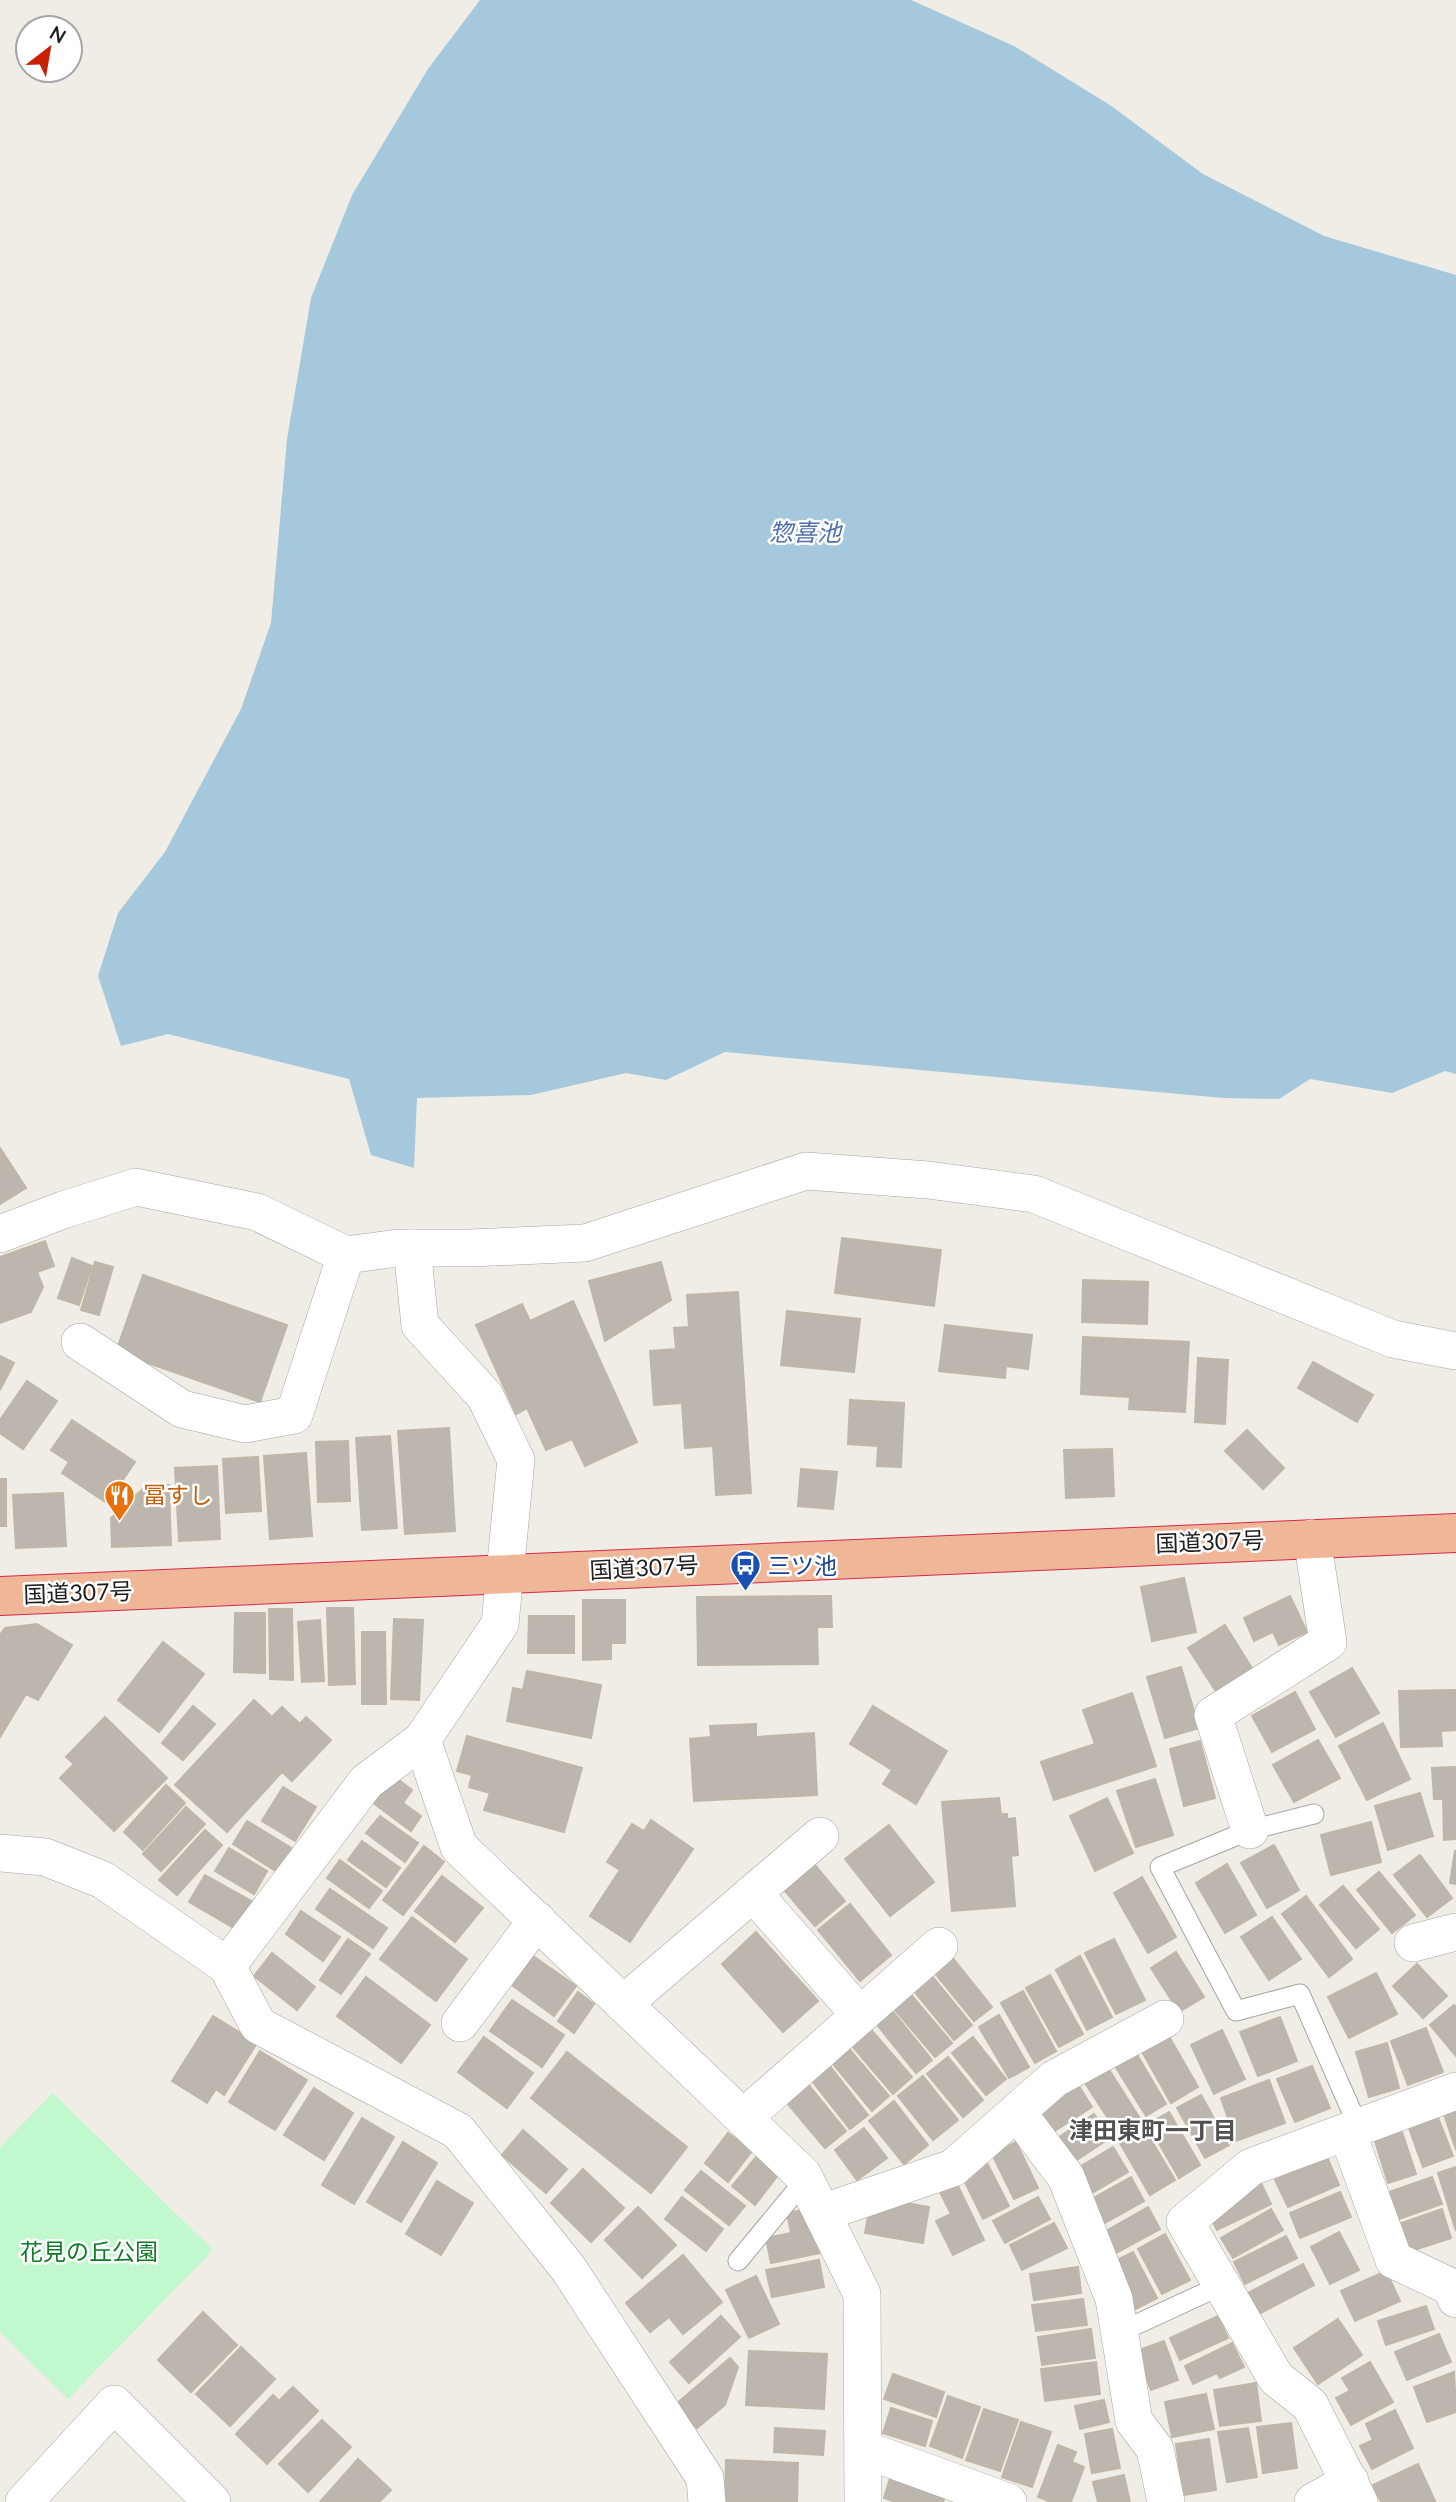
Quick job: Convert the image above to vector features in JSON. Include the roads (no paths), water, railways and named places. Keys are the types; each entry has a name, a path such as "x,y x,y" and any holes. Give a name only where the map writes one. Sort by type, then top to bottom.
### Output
{"highway":[{"name":"国道307号","path":"0,1596 1456,1533"}],"street":[{"path":"0,1234 63,1210 136,1187 257,1212 346,1255 398,1248 584,1244 806,1171 928,1180 1034,1194 1393,1339 1456,1351"},
{"path":"227,1966 366,1782 422,1740 500,1624 516,1460 485,1396 419,1325 412,1248"},
{"path":"80,1342 182,1409 245,1424 294,1415 346,1255"},
{"path":"1250,1830 1213,1715 1328,1642 1312,1538"},
{"path":"422,1740 459,1847 803,2175 862,2294 863,2502"},
{"path":"623,2004 820,1836"},
{"path":"0,1853 46,1857 103,1880 227,1966 258,2025 458,2131 568,2268 705,2478 707,2502"},
{"path":"753,1893 860,2015"},
{"path":"460,2023 537,1920"},
{"path":"1413,1943 1456,1932"},
{"path":"743,2118 939,1946"},
{"path":"822,2213 953,2168 1054,2079 1165,2019"},
{"path":"1313,2502 1354,2491 1310,2405 1276,2378 1185,2222 1251,2167 1456,2091"},
{"path":"1017,2112 1066,2177 1114,2299 1134,2421 1155,2449 1166,2502"},
{"path":"1353,2130 1394,2260 1440,2268 1456,2299"},
{"path":"24,2502 114,2404 212,2502"},
{"path":"863,2449 1008,2502"}],"lane":[{"path":"1314,1814 1250,1830 1160,1867 1236,2011 1300,1994 1353,2130"},
{"path":"738,2261 805,2180"},
{"path":"1120,2332 1222,2285"}],"water":[{"name":"惣喜池","path":"480,0 911,0 1014,46 1110,105 1203,174 1324,236 1456,275 1456,1074 1445,1071 1392,1093 1310,1079 1279,1099 1223,1098 725,1052 666,1080 626,1073 531,1095 417,1098 414,1168 371,1155 349,1079 168,1034 121,1046 98,976 118,913 165,852 241,709 271,623 287,439 311,298 352,195 428,69"}],"place":[{"name":"冨すし","path":"120,1522"},
{"name":"三ツ池","path":"745,1593"}],"district":[{"name":"津田東町一丁目","path":"1153,2131"}],"park label":[{"name":"花見の丘公園","path":"89,2252"}]}
